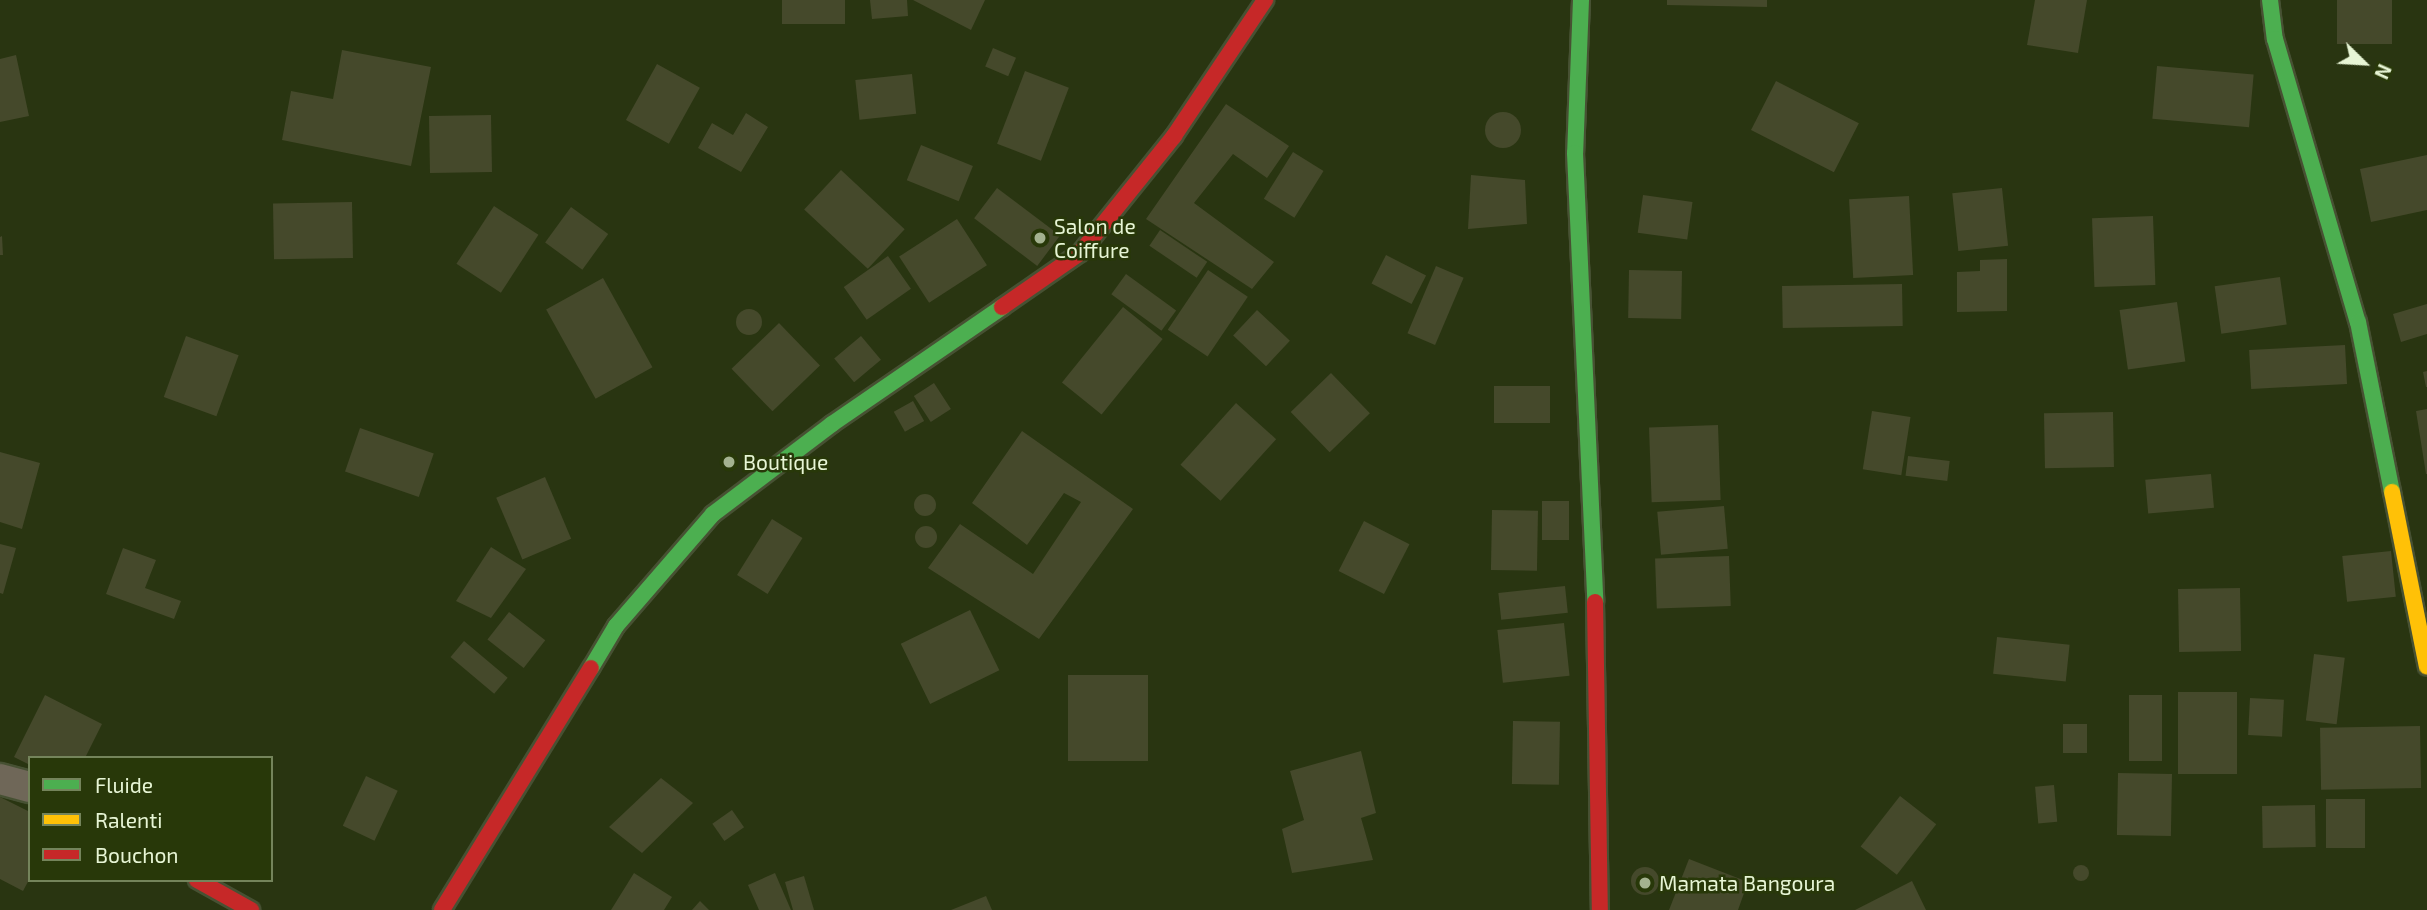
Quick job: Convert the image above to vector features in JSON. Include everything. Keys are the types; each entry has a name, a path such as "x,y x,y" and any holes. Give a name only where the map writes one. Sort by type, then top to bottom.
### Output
{"street":[{"path":"442,910 617,626 713,514 832,424 1080,253 1174,136 1265,0"},
{"path":"1581,0 1575,153 1598,667 1600,910"},
{"path":"2270,0 2275,39 2358,322 2427,667"},
{"path":"0,779 28,786"},
{"path":"201,882 251,910"}],"building":[{"path":"782,0 845,0 845,24 782,24"},
{"path":"870,0 907,0 908,16 872,19"},
{"path":"913,0 985,0 971,30"},
{"path":"1667,0 1767,0 1767,7 1667,5"},
{"path":"2035,0 2087,0 2078,53 2027,45"},
{"path":"2337,0 2392,0 2392,44 2337,44"},
{"path":"993,48 1016,58 1008,76 985,66"},
{"path":"342,50 431,67 411,166 282,140 291,91 333,99"},
{"path":"16,55 29,116 0,122 0,59"},
{"path":"657,64 700,88 669,144 626,120"},
{"path":"2157,66 2254,74 2249,127 2152,119"},
{"path":"1025,71 1069,88 1041,161 997,144"},
{"path":"912,74 916,114 859,120 855,80"},
{"path":"1776,81 1859,123 1834,172 1751,130"},
{"path":"1226,104 1289,146 1267,178 1233,154 1194,203 1274,262 1252,289 1146,219"},
{"path":"1503,112 1516,117 1521,130 1516,143 1503,148 1490,143 1485,130 1490,117"},
{"path":"746,113 768,127 741,172 698,148 712,123 733,135"},
{"path":"491,115 492,172 430,173 429,116"},
{"path":"921,145 973,166 959,201 907,180"},
{"path":"1293,152 1324,171 1294,218 1264,199"},
{"path":"2427,155 2427,210 2371,222 2360,169"},
{"path":"841,170 905,229 868,269 804,209"},
{"path":"1471,175 1525,180 1527,224 1468,229"},
{"path":"997,188 1060,236 1037,266 974,218"},
{"path":"2002,188 2008,246 1958,251 1952,193"},
{"path":"1643,195 1693,202 1687,240 1638,233"},
{"path":"1909,196 1913,275 1853,278 1849,199"},
{"path":"352,202 353,258 274,259 273,203"},
{"path":"494,206 538,235 501,293 456,264"},
{"path":"571,207 608,234 582,270 545,243"},
{"path":"2153,216 2155,285 2094,287 2092,218"},
{"path":"957,219 987,265 929,303 899,257"},
{"path":"1160,230 1207,262 1197,278 1149,246"},
{"path":"2,236 3,255 0,255 0,237"},
{"path":"1386,255 1426,275 1412,304 1371,284"},
{"path":"888,256 911,289 867,320 844,287"},
{"path":"2007,259 2007,311 1957,312 1957,272 1980,271 1980,260"},
{"path":"1436,266 1464,278 1435,345 1407,333"},
{"path":"1208,270 1248,297 1208,357 1168,330"},
{"path":"1629,270 1682,271 1681,319 1628,318"},
{"path":"1126,274 1176,310 1161,331 1111,294"},
{"path":"2280,277 2287,325 2221,334 2215,286"},
{"path":"603,278 652,367 596,399 546,310"},
{"path":"1902,284 1903,326 1783,328 1782,286"},
{"path":"2177,302 2185,361 2128,369 2120,310"},
{"path":"2427,304 2427,334 2401,342 2393,314"},
{"path":"1123,307 1163,339 1102,414 1062,382"},
{"path":"749,309 758,313 762,322 758,331 749,335 740,331 736,322 740,313"},
{"path":"1257,310 1290,341 1266,366 1233,336"},
{"path":"779,323 820,365 773,411 732,369"},
{"path":"186,336 239,355 216,416 164,397"},
{"path":"861,336 881,360 854,382 834,358"},
{"path":"2345,345 2347,384 2251,389 2249,350"},
{"path":"2427,371 2427,387 2426,387 2423,372"},
{"path":"1331,373 1370,413 1330,452 1291,412"},
{"path":"934,383 951,409 931,422 914,396"},
{"path":"1494,386 1550,386 1550,423 1494,423"},
{"path":"913,401 924,421 905,432 894,412"},
{"path":"1236,403 1276,439 1221,501 1180,465"},
{"path":"2427,409 2427,474 2426,474 2416,411"},
{"path":"1872,411 1911,417 1901,475 1863,469"},
{"path":"2113,412 2114,467 2045,468 2044,413"},
{"path":"1718,425 1721,500 1652,502 1649,427"},
{"path":"360,428 434,453 419,497 345,471"},
{"path":"1022,431 1133,509 1039,639 928,568 960,524 1033,574 1081,502 1064,493 1027,545 972,503"},
{"path":"0,452 40,463 22,529 0,522"},
{"path":"1908,456 1950,461 1947,481 1906,476"},
{"path":"2211,474 2214,508 2148,514 2145,480"},
{"path":"545,477 571,539 522,559 496,498"},
{"path":"925,494 933,497 936,505 933,513 925,516 917,513 914,505 917,497"},
{"path":"1542,501 1569,501 1569,540 1542,540"},
{"path":"1724,506 1728,549 1661,555 1657,512"},
{"path":"1492,510 1538,511 1537,571 1491,570"},
{"path":"772,519 803,538 768,594 737,575"},
{"path":"1364,521 1409,544 1384,594 1339,571"},
{"path":"926,526 934,529 937,537 934,545 926,548 918,545 915,537 918,529"},
{"path":"0,544 16,548 3,594 0,593"},
{"path":"491,547 526,569 491,618 456,601"},
{"path":"123,548 156,560 145,588 181,601 174,619 106,594"},
{"path":"2391,551 2396,597 2347,602 2342,556"},
{"path":"1729,556 1731,606 1657,609 1655,559"},
{"path":"1565,586 1568,613 1501,620 1498,593"},
{"path":"2240,588 2241,651 2179,652 2178,589"},
{"path":"970,610 999,670 930,704 901,644"},
{"path":"509,612 545,640 524,668 487,640"},
{"path":"1564,623 1570,676 1503,683 1497,630"},
{"path":"1997,637 2070,645 2066,681 1993,674"},
{"path":"464,641 508,678 494,694 451,657"},
{"path":"2314,654 2345,658 2337,724 2306,721"},
{"path":"1068,675 1148,675 1148,761 1068,761"},
{"path":"2178,692 2237,692 2237,774 2178,774"},
{"path":"45,695 102,724 86,756 28,756 28,764 14,757"},
{"path":"2129,695 2162,695 2162,761 2129,761"},
{"path":"2250,698 2284,700 2282,737 2248,735"},
{"path":"1513,721 1560,722 1559,785 1512,784"},
{"path":"2063,724 2087,724 2087,753 2063,753"},
{"path":"2420,726 2421,788 2321,790 2320,728"},
{"path":"1361,751 1376,813 1361,818 1373,860 1292,873 1282,829 1304,820 1290,771"},
{"path":"2118,773 2172,774 2171,836 2117,835"},
{"path":"366,776 398,791 374,841 343,826"},
{"path":"661,778 693,803 642,853 609,827"},
{"path":"2054,785 2057,822 2038,824 2035,787"},
{"path":"1900,796 1936,824 1897,875 1861,846"},
{"path":"0,797 28,811 28,882 23,891 0,879"},
{"path":"2326,799 2365,799 2365,848 2326,848"},
{"path":"2315,805 2316,847 2263,848 2262,806"},
{"path":"732,810 744,827 724,841 712,824"},
{"path":"1689,859 1748,882 1738,910 1669,910"},
{"path":"2081,865 2089,873 2081,881 2073,873"},
{"path":"1645,867 1655,871 1659,881 1655,891 1645,895 1635,891 1631,881 1635,871"},
{"path":"634,873 672,897 664,910 611,910"},
{"path":"775,873 791,910 759,910 748,885"},
{"path":"804,876 814,910 793,910 785,882"},
{"path":"1912,881 1926,910 1855,910"},
{"path":"986,896 992,910 951,910"},
{"path":"700,901 709,910 692,910"}],"traffic: fast":[{"path":"1581,0 1575,153 1595,602"},
{"path":"2270,0 2275,39 2358,322 2392,492"},
{"path":"591,668 616,626 713,514 832,424 1002,307"}],"traffic: slow":[{"path":"2392,492 2427,667"}],"traffic: jam":[{"path":"1002,307 1080,253 1174,136 1265,0"},
{"path":"1595,602 1600,910"},
{"path":"442,910 591,668"},
{"path":"201,882 251,910"}],"place":[{"name":"Salon de Coiffure","path":"1040,238"},
{"name":"Boutique","path":"729,462"},
{"name":"Mamata Bangoura","path":"1645,883"}]}
